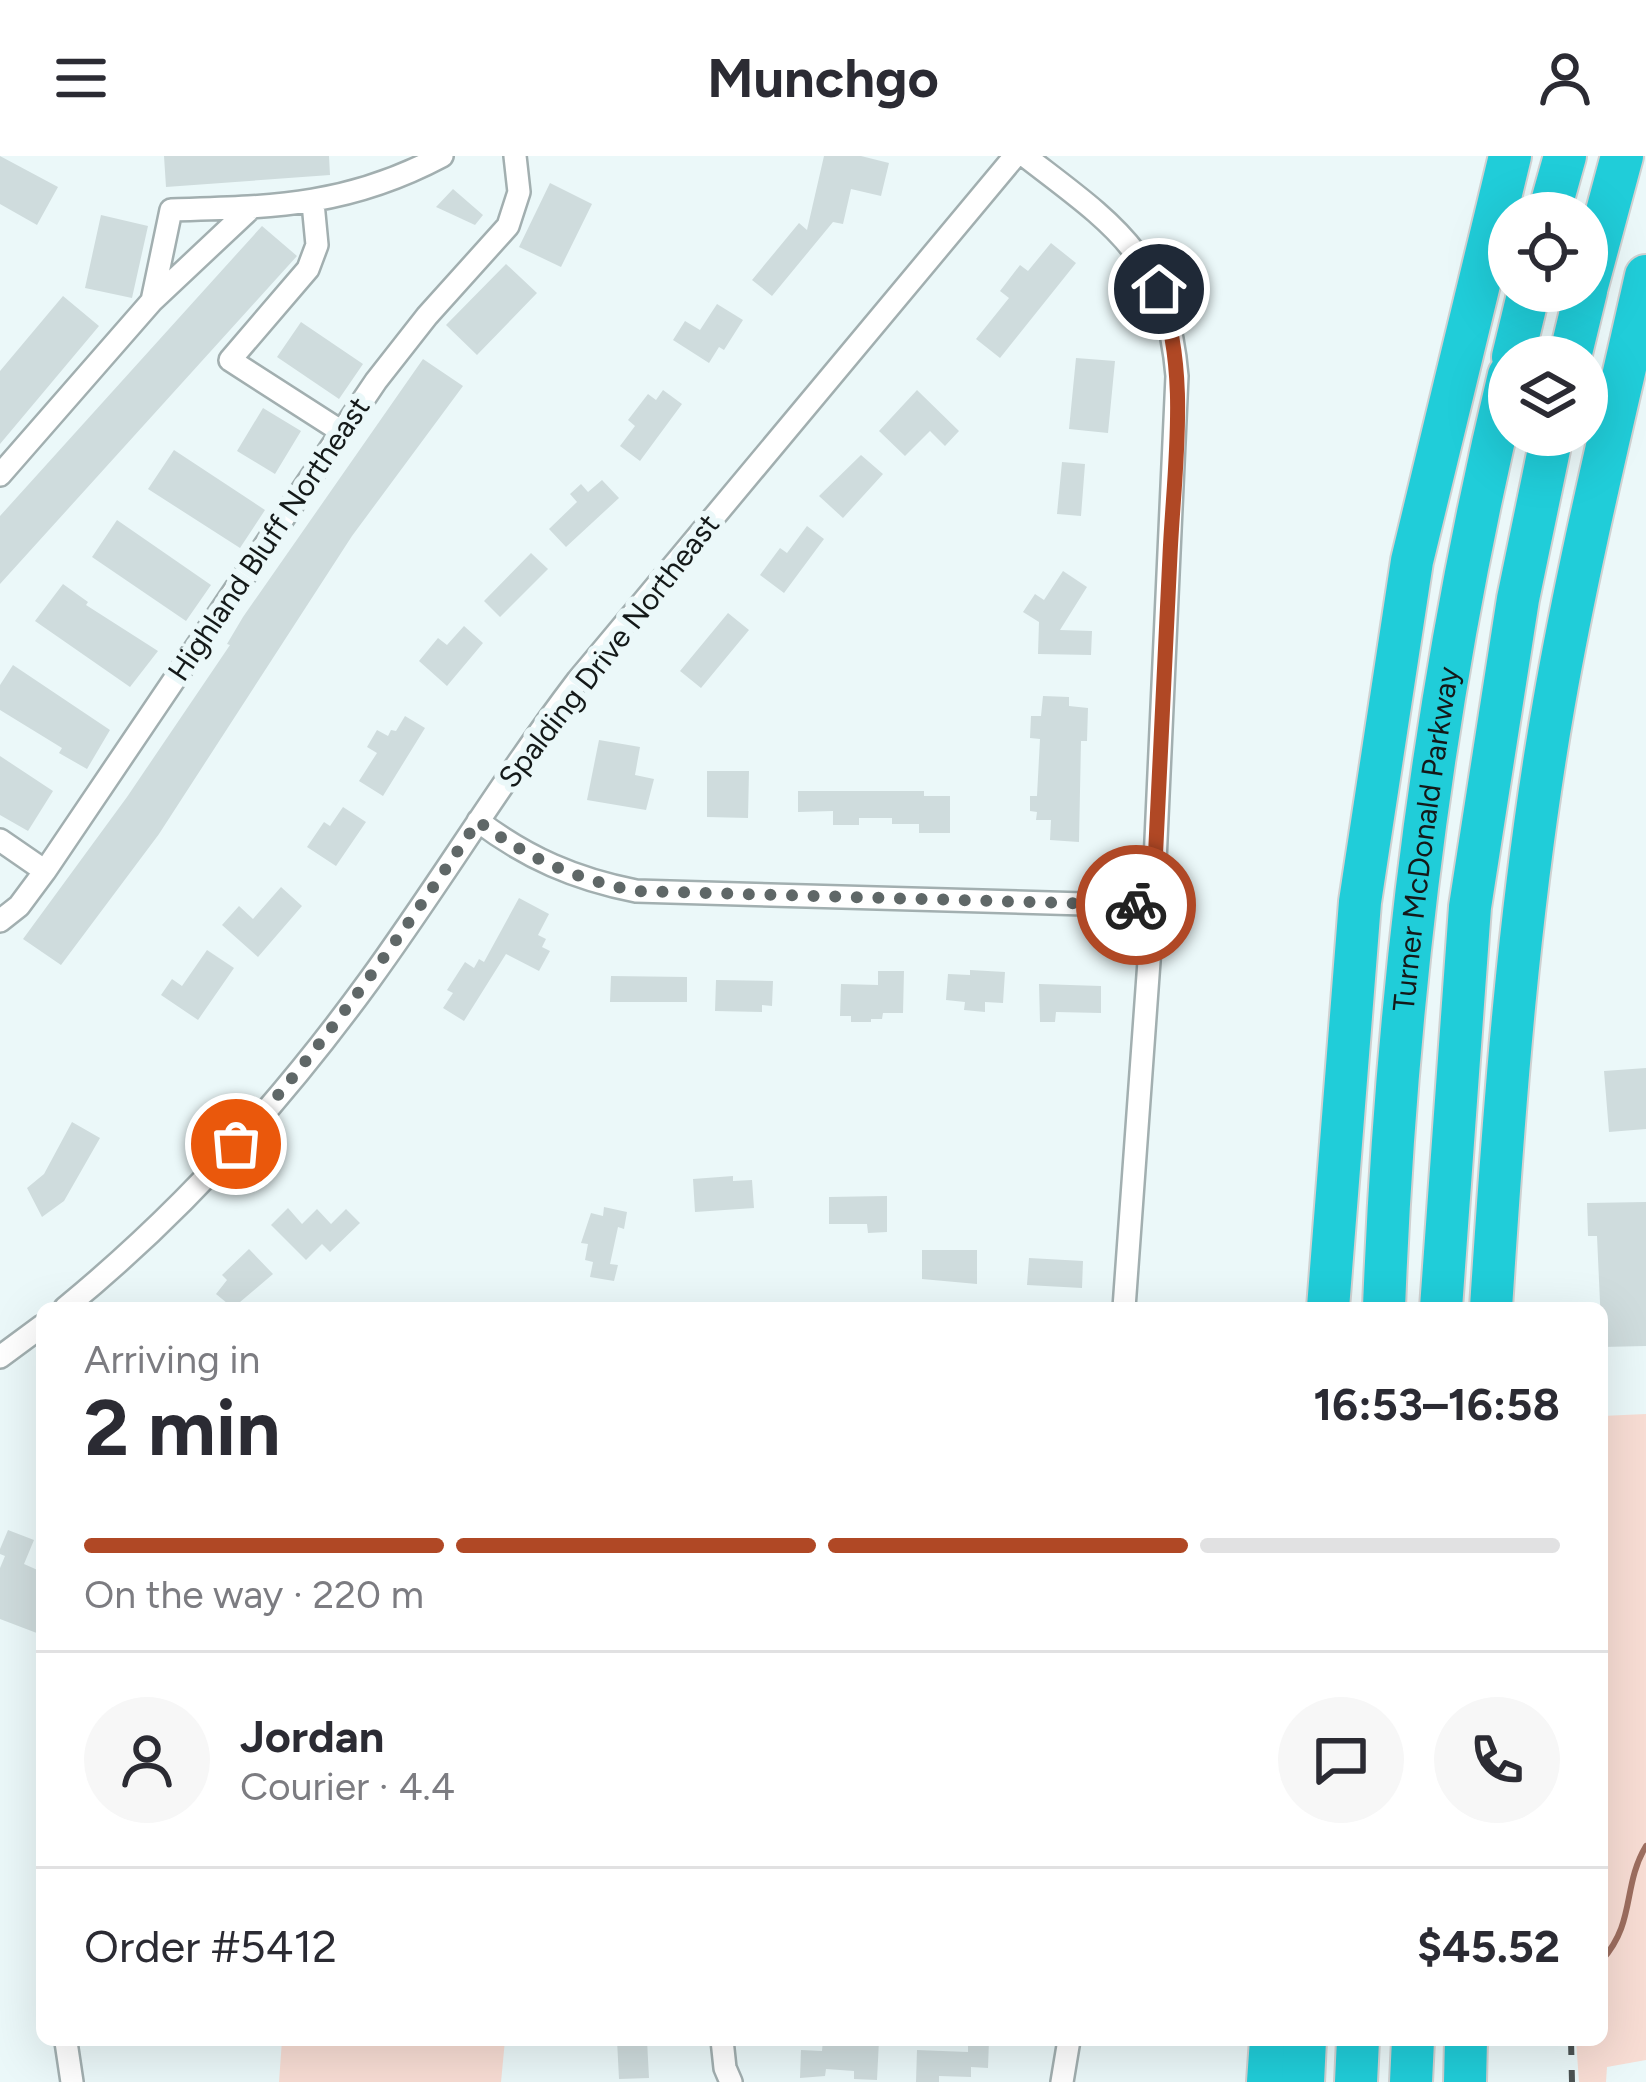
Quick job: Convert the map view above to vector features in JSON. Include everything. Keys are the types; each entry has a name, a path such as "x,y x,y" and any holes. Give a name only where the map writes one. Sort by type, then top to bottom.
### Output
{"highway":[{"path":"1328,1302 1360,902 1405,607 1510,156"},
{"path":"1555,192 1565,156"},
{"path":"1608,208 1622,156"},
{"path":"1491,1302 1507,1080 1554,703 1646,277"},
{"name":"Turner McDonald Parkway","path":"1384,1302 1394,1106 1426,815 1492,456"},
{"name":"Turner McDonald Parkway","path":"1441,1302 1469,907 1518,599 1548,456"},
{"path":"1268,2082 1271,2046"},
{"path":"1303,2082 1305,2046"},
{"path":"1356,2082 1358,2046"},
{"path":"1411,2082 1413,2046"},
{"path":"1465,2082 1466,2046"},
{"path":"1492,2082 1493,2046"}],"street":[{"path":"152,301 171,210 313,203 357,193 442,156"},
{"name":"Highland Bluff Northeast","path":"0,921 19,906 45,871 342,432 427,316 508,226 519,192 515,156"},
{"name":"Spalding Drive Northeast","path":"72,1302 140,1246 306,1065 578,680 1015,156"},
{"path":"1025,156 1130,244 1159,289 1174,340 1178,376 1153,906 1124,1302"},
{"path":"313,203 317,245 308,269 230,360 342,432"},
{"path":"0,475 152,301 251,208"},
{"path":"478,821 549,867 593,883 636,891 1153,906"},
{"path":"0,840 45,871"},
{"path":"0,1357 36,1330"},
{"path":"67,2046 73,2082"},
{"path":"723,2046 731,2082"},
{"path":"1062,2082 1068,2046"}],"shaded area":[{"path":"1646,1414 1646,2060 1607,2067 1606,2082 1579,2082 1576,2046 1608,2046 1608,1416"},
{"path":"282,2046 504,2046 501,2082 279,2082"}],"building":[{"path":"0,156 58,187 37,225 0,204"},
{"path":"164,156 329,156 330,175 166,187"},
{"path":"824,156 861,156 889,163 881,196 851,189 843,224 833,222 772,296 752,280 799,223 807,230"},
{"path":"550,183 592,204 561,267 519,247"},
{"path":"453,189 483,215 475,225 436,207"},
{"path":"101,215 148,226 132,298 85,288"},
{"path":"262,226 297,256 0,584 0,516"},
{"path":"1051,243 1076,263 1000,358 976,339 1009,298 1000,291 1020,265 1028,271"},
{"path":"506,264 537,293 477,355 446,325"},
{"path":"63,296 99,326 0,444 0,371"},
{"path":"717,304 743,320 724,350 719,347 709,363 673,340 685,321 700,330"},
{"path":"301,322 363,364 339,399 277,357"},
{"path":"1076,358 1115,361 1108,433 1069,429"},
{"path":"423,359 463,386 352,536 159,834 61,965 23,939 127,797 230,645 243,617"},
{"path":"663,390 682,404 640,461 620,446 635,426 628,420 648,394 656,400"},
{"path":"917,390 959,431 945,446 930,431 905,456 879,431"},
{"path":"263,408 301,431 275,474 237,451"},
{"path":"174,450 265,510 240,548 148,489"},
{"path":"861,455 883,474 843,518 819,496"},
{"path":"1062,462 1085,464 1081,516 1057,514"},
{"path":"602,480 619,498 566,547 549,529 577,502 570,494 581,484 588,492"},
{"path":"117,520 211,585 186,621 92,557"},
{"path":"807,526 824,539 784,593 760,575 780,548 787,553"},
{"path":"531,553 548,569 500,617 484,601"},
{"path":"1063,571 1087,587 1060,630 1092,631 1091,655 1038,654 1039,622 1023,612 1035,594 1044,600"},
{"path":"63,584 86,605 158,651 130,687 35,621"},
{"path":"728,613 749,630 701,688 680,671"},
{"path":"464,626 483,643 447,686 419,661 438,638 447,645"},
{"path":"13,665 110,730 87,769 0,710 0,685"},
{"path":"1043,696 1069,697 1069,706 1088,708 1087,741 1081,741 1079,842 1050,840 1051,820 1036,820 1037,812 1030,811 1030,796 1037,796 1040,739 1030,738 1031,716 1041,716"},
{"path":"405,716 425,728 383,796 359,781 377,753 367,747 377,730 388,736"},
{"path":"599,740 640,747 635,775 654,779 646,810 587,800"},
{"path":"0,756 53,791 28,831 0,815"},
{"path":"707,771 749,771 748,818 707,817"},
{"path":"798,791 924,791 924,796 950,796 950,833 919,833 919,824 892,824 892,818 859,818 859,825 833,825 833,811 798,812"},
{"path":"343,807 366,822 336,866 307,847 324,822 330,826"},
{"path":"281,887 302,906 258,957 222,925 239,906 253,919"},
{"path":"519,898 549,914 538,935 546,939 542,947 550,951 539,971 506,954 464,1021 443,1008 453,993 447,990 465,962 474,968 479,959 484,962"},
{"path":"207,950 234,968 198,1020 161,995 172,979 182,986"},
{"path":"970,970 1005,972 1003,1003 985,1002 985,1012 964,1010 965,1002 946,1000 948,974 970,975"},
{"path":"878,971 904,971 903,1013 883,1013 882,1019 871,1022 851,1022 851,1016 840,1016 841,984 878,985"},
{"path":"611,976 687,977 687,1002 610,1002"},
{"path":"716,980 773,981 772,1006 762,1005 762,1012 715,1011"},
{"path":"1039,984 1101,986 1101,1013 1056,1012 1055,1022 1040,1022"},
{"path":"1646,1068 1646,1129 1609,1132 1604,1071"},
{"path":"72,1122 100,1138 64,1201 42,1217 27,1188 44,1174"},
{"path":"733,1176 733,1181 752,1180 754,1208 695,1212 693,1179"},
{"path":"887,1196 887,1232 868,1233 867,1224 829,1224 829,1197"},
{"path":"1646,1202 1646,1346 1608,1347 1608,1302 1600,1302 1597,1236 1588,1236 1587,1203"},
{"path":"604,1207 627,1212 624,1229 618,1227 610,1264 618,1265 614,1281 590,1277 593,1262 585,1260 588,1244 581,1243 591,1213 603,1216"},
{"path":"288,1208 302,1224 317,1209 331,1224 346,1209 360,1223 330,1252 322,1244 306,1260 271,1225"},
{"path":"249,1249 273,1274 240,1302 226,1302 216,1294 227,1280 222,1275"},
{"path":"922,1250 977,1250 977,1284 922,1279"},
{"path":"1029,1258 1083,1261 1082,1288 1027,1285"},
{"path":"8,1530 34,1540 24,1564 36,1569 36,1633 0,1619 0,1568 5,1556 0,1549"},
{"path":"617,2046 647,2046 649,2078 619,2079"},
{"path":"822,2046 879,2046 877,2080 854,2079 854,2071 826,2069 825,2076 800,2078 801,2050 822,2051"},
{"path":"968,2046 989,2046 988,2068 971,2067 971,2077 939,2076 939,2082 916,2082 917,2050 968,2052"}],"waterway":[{"path":"1608,1952 1620,1932 1646,1846"}],"railway":[{"path":"1571,2046 1572,2082"}],"way so far":[{"path":"236,1144 306,1065 478,821 549,867 593,883 636,891 1136,905"}],"route":[{"path":"1136,905 1153,906 1178,376 1174,340 1159,289"}]}
